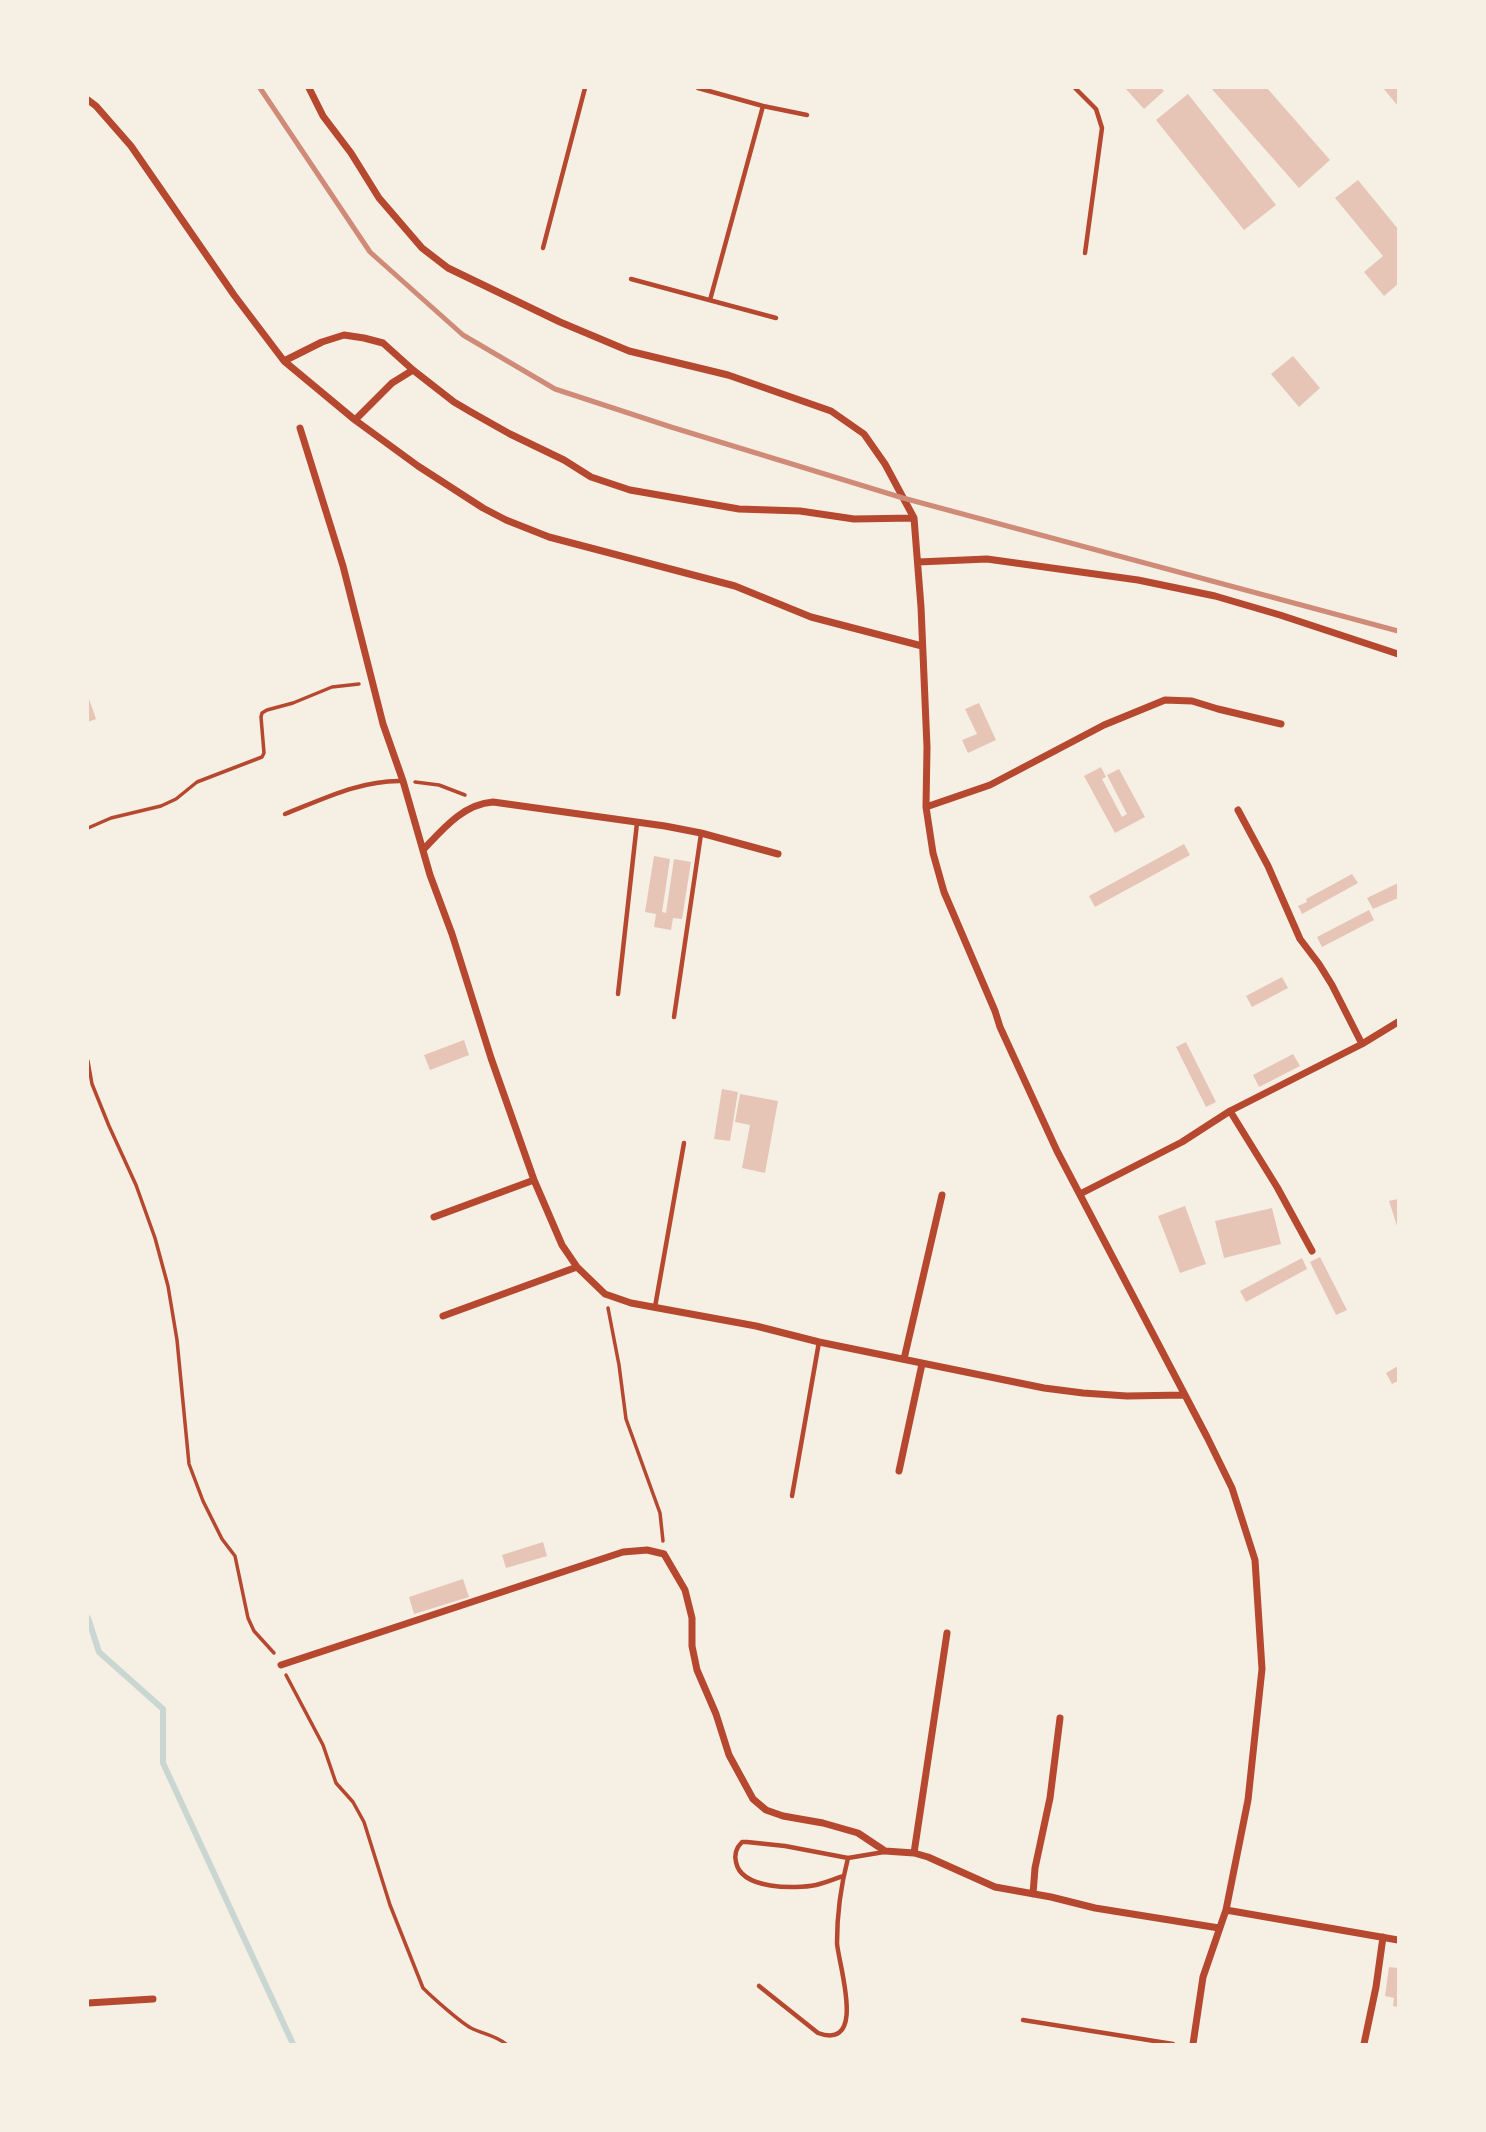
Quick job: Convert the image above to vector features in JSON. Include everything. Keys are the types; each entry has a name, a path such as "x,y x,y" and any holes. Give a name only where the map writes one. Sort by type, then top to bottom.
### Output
{"street":[{"path":"309,88 323,116 351,153 379,198 422,248 448,268 560,322 629,351 728,375 831,411 864,434 885,464 914,518 927,747 926,807 933,853 944,892 1000,1027 1057,1151 1208,1437 1231,1488 1255,1560 1262,1669 1248,1800 1226,1910 1203,1977 1193,2045"},
{"path":"88,100 131,146 284,362 355,420 418,466 483,508 537,533 735,586 811,617 922,646"},
{"path":"284,362 322,342 344,335 363,338 383,344 454,401 510,434 564,460 591,477 630,490 739,509 800,511 855,519 914,518"},
{"path":"355,420 392,383 413,370"},
{"path":"300,428 343,566 383,724 491,1058 534,1180 562,1245 577,1267 605,1294 631,1303 756,1326 819,1342 1044,1388 1127,1396 1184,1395"},
{"path":"918,562 987,559 1138,580 1215,596 1398,654"},
{"path":"926,807 990,785 1104,725 1165,700 1192,701 1281,724"},
{"path":"423,850 451,821 479,803 493,802 701,833 778,854"},
{"path":"1238,810 1268,866 1300,939 1332,985 1362,1044"},
{"path":"1080,1194 1182,1142 1230,1111 1362,1044 1398,1022"},
{"path":"1230,1111 1277,1187 1312,1251"},
{"path":"434,1217 534,1180"},
{"path":"904,1359 942,1195"},
{"path":"443,1316 577,1267"},
{"path":"898,1471 922,1364"},
{"path":"281,1665 623,1552 647,1550 664,1554 684,1590 692,1618 692,1646 697,1670 720,1724 729,1755 753,1799 766,1810 858,1833 885,1851 914,1853 995,1887 1095,1908 1219,1928"},
{"path":"914,1853 947,1633"},
{"path":"1032,1894 1050,1798 1060,1718"},
{"path":"1226,1910 1398,1940"},
{"path":"1364,2045 1383,1937"},
{"path":"88,2003 153,1999"}],"lane":[{"path":"543,248 585,88"},
{"path":"698,88 807,115"},
{"path":"1075,88 1096,109 1102,128 1085,253"},
{"path":"710,300 763,106"},
{"path":"631,279 776,318"},
{"path":"285,814 358,786 385,780 403,781"},
{"path":"618,994 637,822"},
{"path":"674,1017 701,833"},
{"path":"655,1308 684,1143"},
{"path":"792,1496 819,1342"},
{"path":"843,1876 817,1884 794,1887 756,1882 741,1873 736,1865 736,1851 742,1842 747,1842 786,1846 848,1858 885,1851"},
{"path":"759,1986 818,2033 827,2036 842,2027 846,2019 847,1997 837,1945 843,1876 848,1858"},
{"path":"1023,2020 1173,2045"}],"path":[{"path":"88,828 111,818 162,806 176,799 197,782 262,757 264,753 261,718 262,713 267,710 332,687 372,683"},
{"path":"403,781 439,785 479,803"},
{"path":"88,1061 92,1084 136,1185 162,1262 177,1340 189,1464 203,1502 222,1539 235,1556 248,1618 254,1631 275,1654 323,1745 336,1783 353,1802 364,1822 390,1905 423,1987 470,2027 499,2038 506,2045"},
{"path":"605,1294 619,1365 625,1419 660,1513 664,1554"}],"building":[{"path":"1125,88 1161,88 1164,91 1144,109"},
{"path":"1211,88 1267,88 1330,160 1299,188"},
{"path":"1383,88 1398,88 1398,106"},
{"path":"1188,94 1276,205 1244,230 1156,120"},
{"path":"1358,180 1398,229 1398,284 1384,296 1364,272 1383,256 1335,198"},
{"path":"1293,356 1320,388 1299,407 1271,374"},
{"path":"88,696 96,719 88,722"},
{"path":"979,703 996,740 968,753 962,740 977,734 965,709"},
{"path":"1101,767 1106,777 1102,779 1122,817 1127,814 1107,775 1119,769 1145,817 1115,833 1084,776"},
{"path":"1184,844 1190,855 1095,907 1089,896"},
{"path":"654,856 670,859 662,912 666,913 674,859 691,862 682,919 673,918 671,930 654,927 656,914 645,912"},
{"path":"1352,874 1358,883 1302,914 1298,906 1307,902 1306,899"},
{"path":"1398,883 1398,898 1373,909 1367,898"},
{"path":"1369,910 1374,920 1322,947 1317,937"},
{"path":"1282,977 1288,988 1252,1007 1246,996"},
{"path":"464,1040 469,1055 430,1070 424,1055"},
{"path":"1186,1042 1216,1102 1206,1107 1176,1047"},
{"path":"1293,1054 1300,1066 1259,1087 1253,1075"},
{"path":"722,1089 738,1092 730,1141 714,1139"},
{"path":"740,1094 778,1101 765,1173 742,1168 750,1125 735,1122"},
{"path":"1398,1199 1398,1229 1389,1201"},
{"path":"1185,1206 1206,1264 1180,1273 1158,1216"},
{"path":"1272,1208 1281,1244 1224,1258 1215,1221"},
{"path":"1320,1257 1347,1310 1336,1315 1310,1262"},
{"path":"1302,1258 1307,1269 1246,1302 1240,1291"},
{"path":"1398,1366 1398,1381 1392,1384 1386,1373"},
{"path":"543,1542 547,1556 506,1568 502,1555"},
{"path":"463,1579 469,1597 414,1614 409,1597"},
{"path":"1389,1967 1398,1968 1398,2007 1393,2006 1394,1998 1385,1996"}],"waterway":[{"path":"88,1618 99,1652 163,1709 163,1763 293,2044"}],"railway":[{"path":"260,88 370,252 463,335 555,389 903,498 1398,631"}]}
